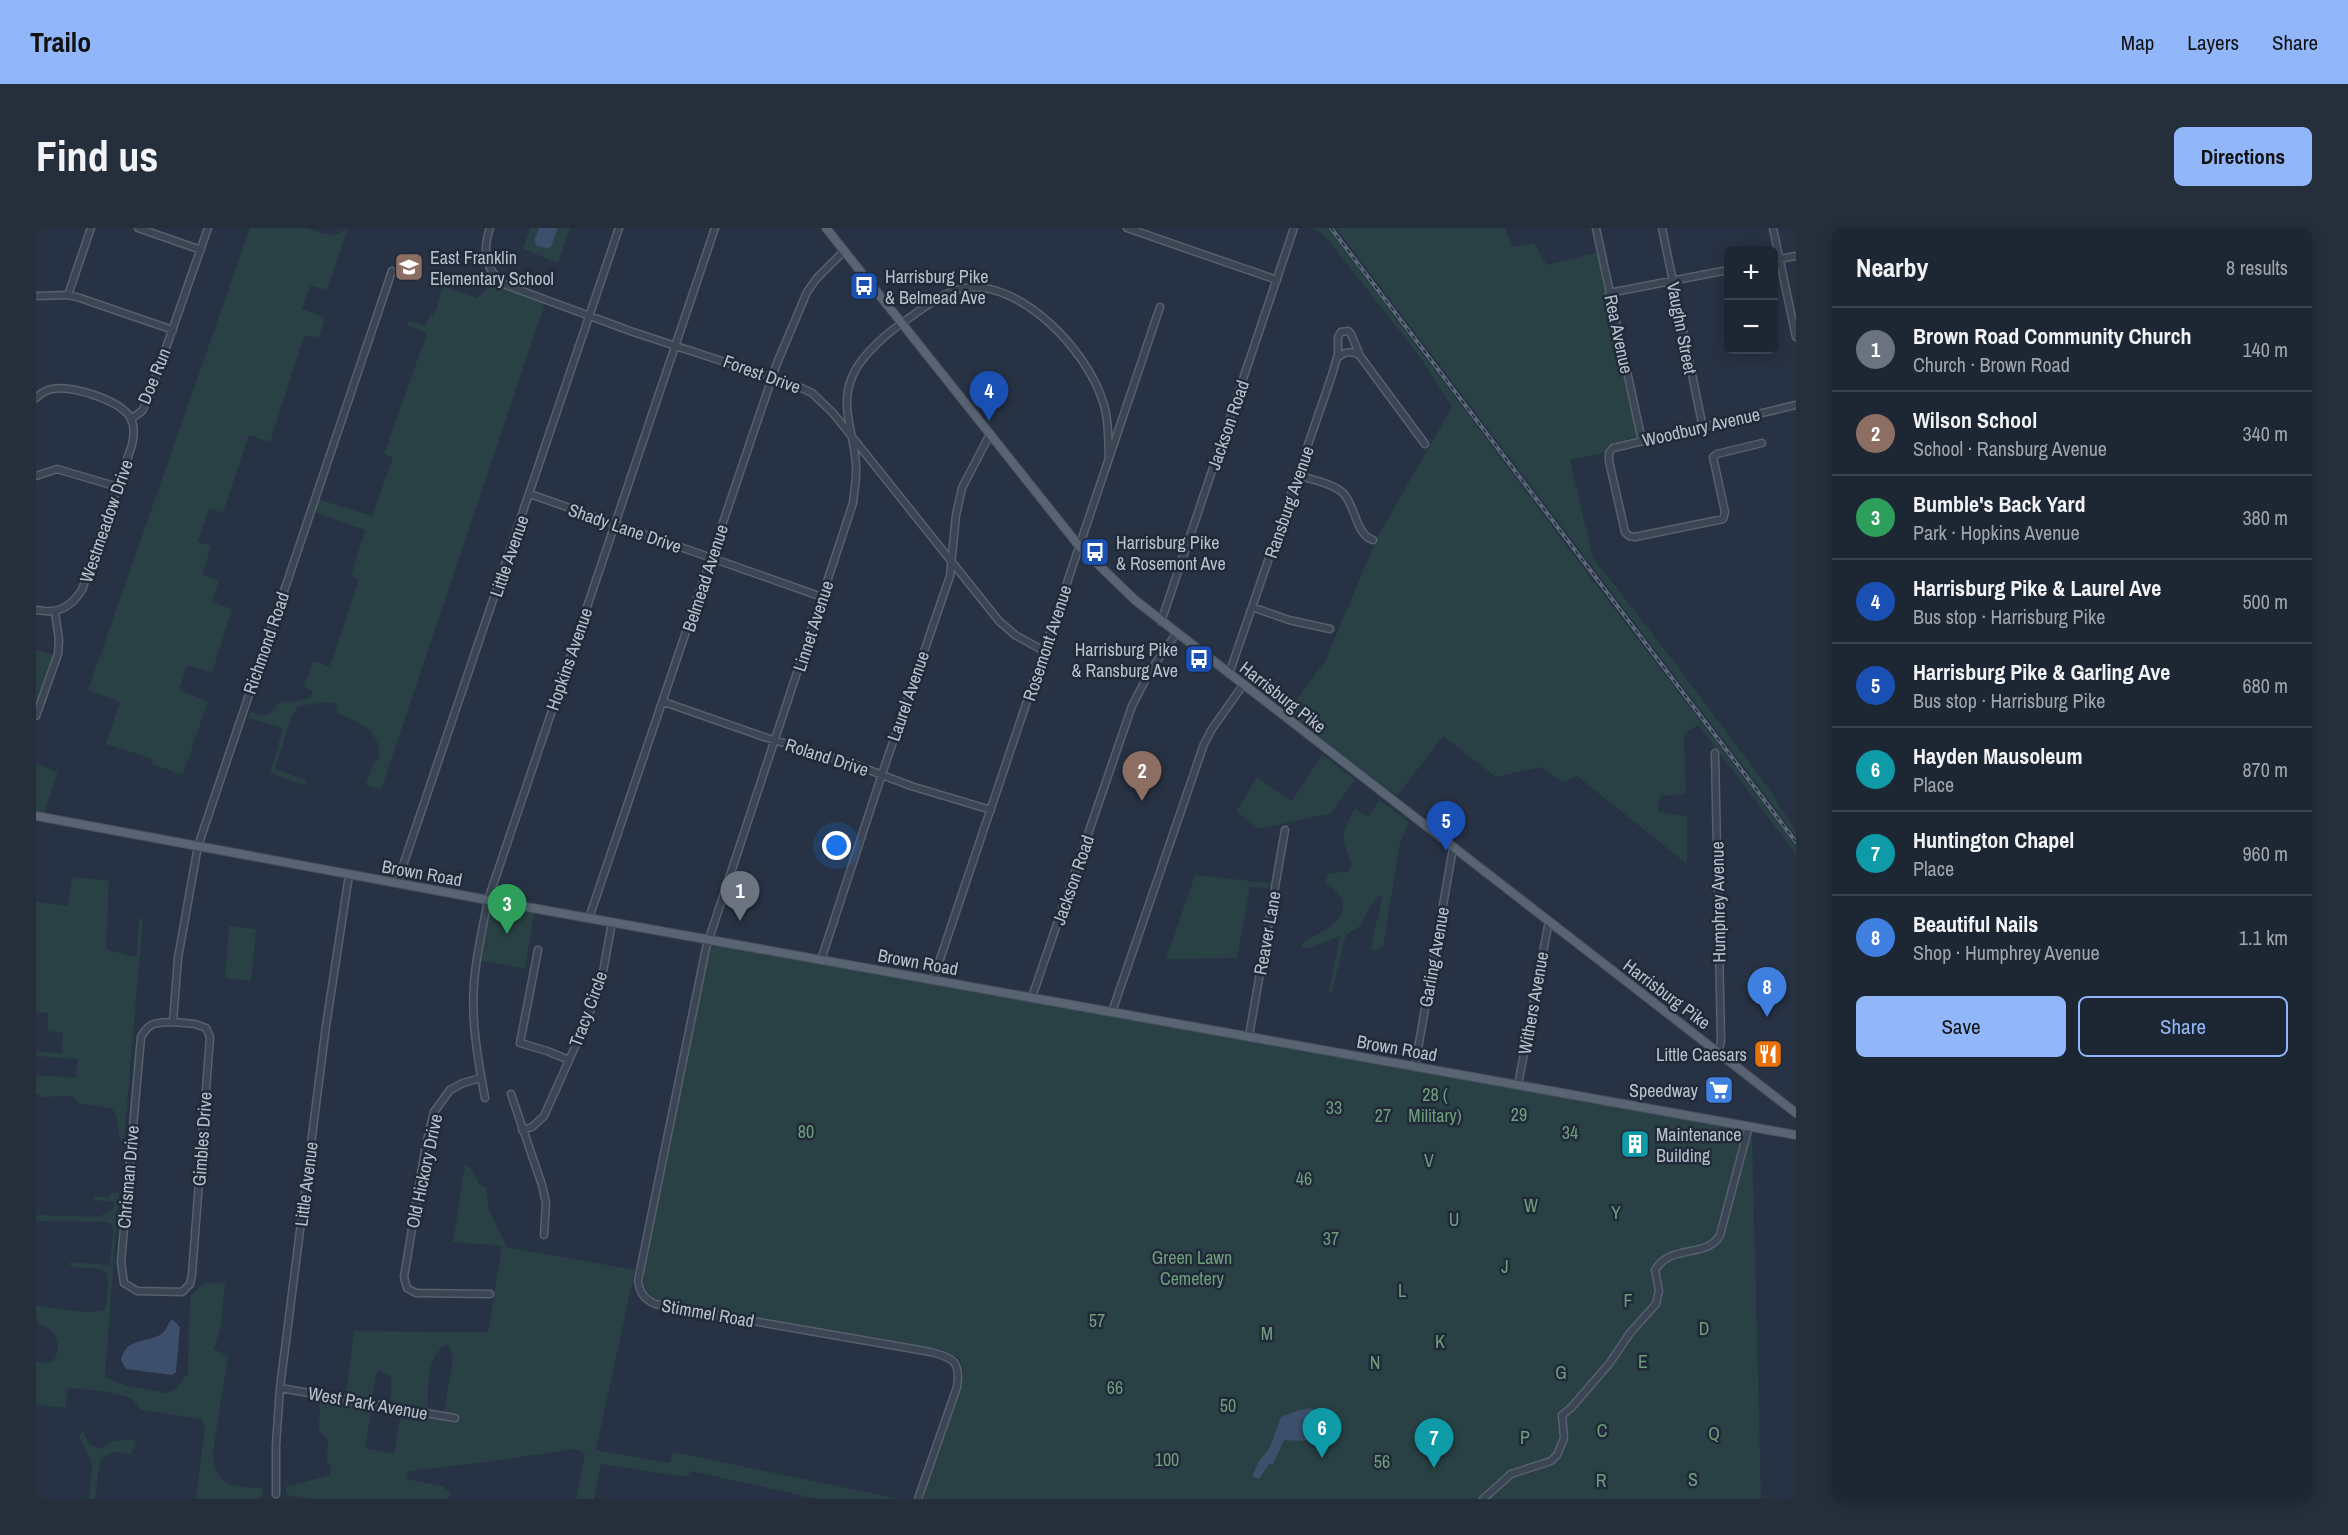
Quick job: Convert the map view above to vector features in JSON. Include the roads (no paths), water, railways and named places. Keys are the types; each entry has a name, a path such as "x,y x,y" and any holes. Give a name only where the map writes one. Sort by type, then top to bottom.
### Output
{"main road":[{"name":"Harrisburg Pike","path":"826,228 1079,546 1110,578 1176,634 1719,1051 1796,1113"},
{"name":"Brown Road","path":"36,816 349,875 1796,1135"}],"street":[{"path":"68,295 91,228"},
{"path":"138,228 201,250"},
{"name":"Doe Run","path":"131,419 142,411 148,399 208,228"},
{"name":"Forest Drive","path":"490,228 485,252 489,268 499,280 513,289 773,377 812,393 833,413 999,621 1015,635 1044,651"},
{"name":"Little Avenue","path":"397,883 619,228"},
{"name":"Hopkins Avenue","path":"485,1098 474,1037 474,982 488,900 715,228"},
{"path":"1127,228 1277,280"},
{"name":"Jackson Road","path":"1161,622 1294,228"},
{"name":"Rea Avenue","path":"1596,228 1642,441"},
{"name":"Vaughn Street","path":"1662,228 1702,428"},
{"path":"1773,228 1775,246"},
{"name":"Belmead Avenue","path":"589,918 796,314 807,292 822,272 844,250"},
{"path":"1778,259 1796,256"},
{"path":"1778,267 1796,335"},
{"name":"Richmond Road","path":"173,1022 178,958 198,846 392,271"},
{"path":"1609,293 1724,271"},
{"name":"Linnet Avenue","path":"708,939 853,503 856,466 846,399 853,374 863,359 901,323 939,298 964,288 979,288 1004,294 1024,304 1060,334 1096,382 1106,414 1109,458"},
{"path":"36,296 68,295 173,330"},
{"name":"Rosemont Avenue","path":"933,980 1160,307"},
{"name":"Ransburg Avenue","path":"1229,674 1337,358 1338,337 1344,331 1351,333 1359,356"},
{"path":"1337,358 1345,352 1352,351 1359,356 1425,444"},
{"path":"36,398 47,390 70,389 110,401 122,408 131,419"},
{"name":"Woodbury Avenue","path":"1762,443 1713,457 1725,517 1631,537 1623,527 1609,461 1609,453 1618,446 1796,405"},
{"name":"Westmeadow Drive","path":"55,612 74,602 82,590 132,445 134,432 131,419"},
{"name":"Laurel Avenue","path":"821,960 950,576 956,515 962,488 990,434"},
{"path":"36,476 57,470 118,487"},
{"path":"1298,475 1341,491 1350,502 1359,526 1369,539 1373,540"},
{"name":"Shady Lane Drive","path":"530,494 822,597"},
{"path":"1252,607 1289,620 1330,629"},
{"path":"36,610 55,612 59,640 58,654 36,716"},
{"name":"Jackson Road","path":"1032,998 1132,706 1150,671 1176,634"},
{"path":"1112,1012 1204,744 1243,685"},
{"name":"Roland Drive","path":"664,702 882,774 911,786 991,810"},
{"name":"Humphrey Avenue","path":"1715,753 1721,1040 1719,1051"},
{"name":"Reaver Lane","path":"1249,1036 1285,830"},
{"name":"Garling Avenue","path":"1415,1066 1453,848"},
{"name":"Little Avenue","path":"276,1494 276,1445 280,1388 326,1026 349,875"},
{"name":"Withers Avenue","path":"1518,1085 1549,921"},
{"name":"Tracy Circle","path":"522,1130 532,1127 543,1116 569,1060 601,983 612,922"},
{"name":"Stimmel Road","path":"708,939 638,1281 640,1291 646,1300 655,1304 931,1352 948,1357 956,1364 959,1373 957,1386 918,1499"},
{"name":"Tracy Circle","path":"537,950 520,1043 547,1050 569,1060"},
{"name":"Chrisman Drive","path":"173,1022 152,1024 147,1027 141,1037 121,1272 124,1283 137,1291 182,1292 190,1284"},
{"name":"Gimbles Drive","path":"173,1022 195,1024 206,1028 210,1036 190,1284"},
{"name":"Old Hickory Drive","path":"481,1078 463,1083 450,1090 434,1112 426,1144 404,1277 407,1288 416,1293 490,1294"},
{"path":"512,1094 542,1185 546,1203 544,1235"},
{"path":"1484,1499 1511,1474 1551,1461 1557,1455 1564,1438 1562,1414 1571,1408 1609,1364 1629,1333 1656,1304 1659,1291 1655,1270 1662,1261 1669,1256 1707,1247 1716,1242 1720,1235 1749,1126"},
{"name":"West Park Avenue","path":"280,1388 455,1418"}],"water":[{"path":"539,228 558,228 551,247 537,246 534,241"},
{"path":"172,1319 180,1327 176,1372 172,1375 126,1369 121,1360 127,1348 136,1342 160,1335"},
{"path":"1311,1408 1321,1415 1314,1427 1316,1436 1305,1441 1284,1440 1273,1464 1269,1464 1259,1479 1252,1476 1259,1461 1269,1449 1281,1417"}],"railway":[{"path":"1331,228 1796,842"}],"place":[{"name":"East Franklin Elementary School","path":"409,267"},
{"name":"Harrisburg Pike & Belmead Ave","path":"864,286"},
{"name":"Harrisburg Pike & Laurel Ave","path":"989,421"},
{"name":"Harrisburg Pike & Rosemont Ave","path":"1095,552"},
{"name":"Harrisburg Pike & Ransburg Ave","path":"1199,659"},
{"name":"Wilson School","path":"1142,801"},
{"name":"Harrisburg Pike & Garling Ave","path":"1446,851"},
{"name":"Brown Road Community Church","path":"740,921"},
{"name":"Bumble's Back Yard","path":"507,934"},
{"name":"Beautiful Nails","path":"1767,1017"},
{"name":"Little Caesars","path":"1768,1054"},
{"name":"Speedway","path":"1719,1090"},
{"name":"Maintenance Building","path":"1635,1144"},
{"name":"Hayden Mausoleum","path":"1322,1458"},
{"name":"Huntington Chapel","path":"1434,1468"}],"park label":[{"name":"28 ( Military)","path":"1435,1104"},
{"name":"33","path":"1334,1107"},
{"name":"29","path":"1519,1114"},
{"name":"27","path":"1383,1115"},
{"name":"80","path":"806,1131"},
{"name":"34","path":"1570,1132"},
{"name":"V","path":"1429,1160"},
{"name":"46","path":"1304,1178"},
{"name":"W","path":"1531,1205"},
{"name":"Y","path":"1616,1212"},
{"name":"U","path":"1454,1219"},
{"name":"37","path":"1331,1238"},
{"name":"J","path":"1505,1266"},
{"name":"Green Lawn Cemetery","path":"1192,1267"},
{"name":"L","path":"1402,1290"},
{"name":"F","path":"1628,1300"},
{"name":"57","path":"1097,1320"},
{"name":"D","path":"1704,1328"},
{"name":"M","path":"1267,1333"},
{"name":"K","path":"1440,1341"},
{"name":"E","path":"1643,1361"},
{"name":"N","path":"1375,1362"},
{"name":"G","path":"1561,1372"},
{"name":"66","path":"1115,1387"},
{"name":"50","path":"1228,1405"},
{"name":"C","path":"1602,1430"},
{"name":"Q","path":"1714,1433"},
{"name":"P","path":"1525,1437"},
{"name":"100","path":"1167,1459"},
{"name":"56","path":"1382,1461"},
{"name":"S","path":"1693,1479"},
{"name":"R","path":"1601,1480"}]}
